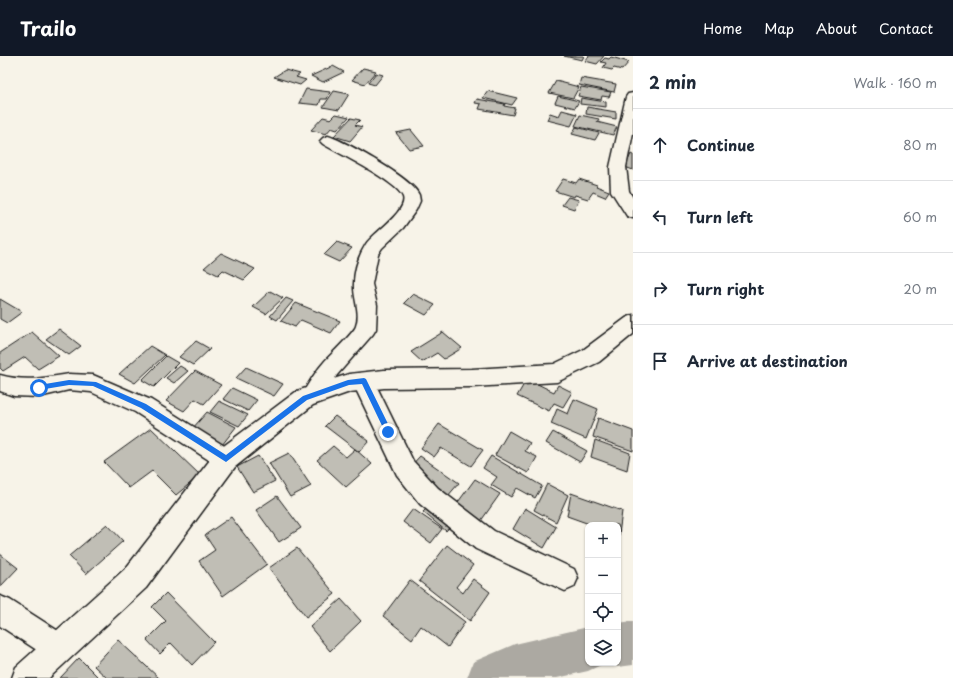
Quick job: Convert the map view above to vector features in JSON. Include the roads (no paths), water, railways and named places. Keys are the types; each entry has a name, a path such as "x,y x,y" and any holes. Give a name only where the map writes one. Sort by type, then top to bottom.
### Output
{"street":[{"path":"633,101 618,167 620,191 633,212"},
{"path":"313,395 330,369 366,329 367,305 363,284 369,254 375,244 397,224 408,210 412,201 412,195 399,183 364,160 328,141"},
{"path":"27,678 136,578 226,459 305,398 348,383 384,379 472,378 557,373 591,356 633,323"},
{"path":"364,381 405,468 429,496 486,540 565,578"},
{"path":"0,384 14,387 39,388 69,382 94,384 143,406 226,459"},
{"path":"0,610 59,648"}],"waterway":[{"path":"621,645 633,643"},
{"path":"489,678 515,666 585,650"}]}
